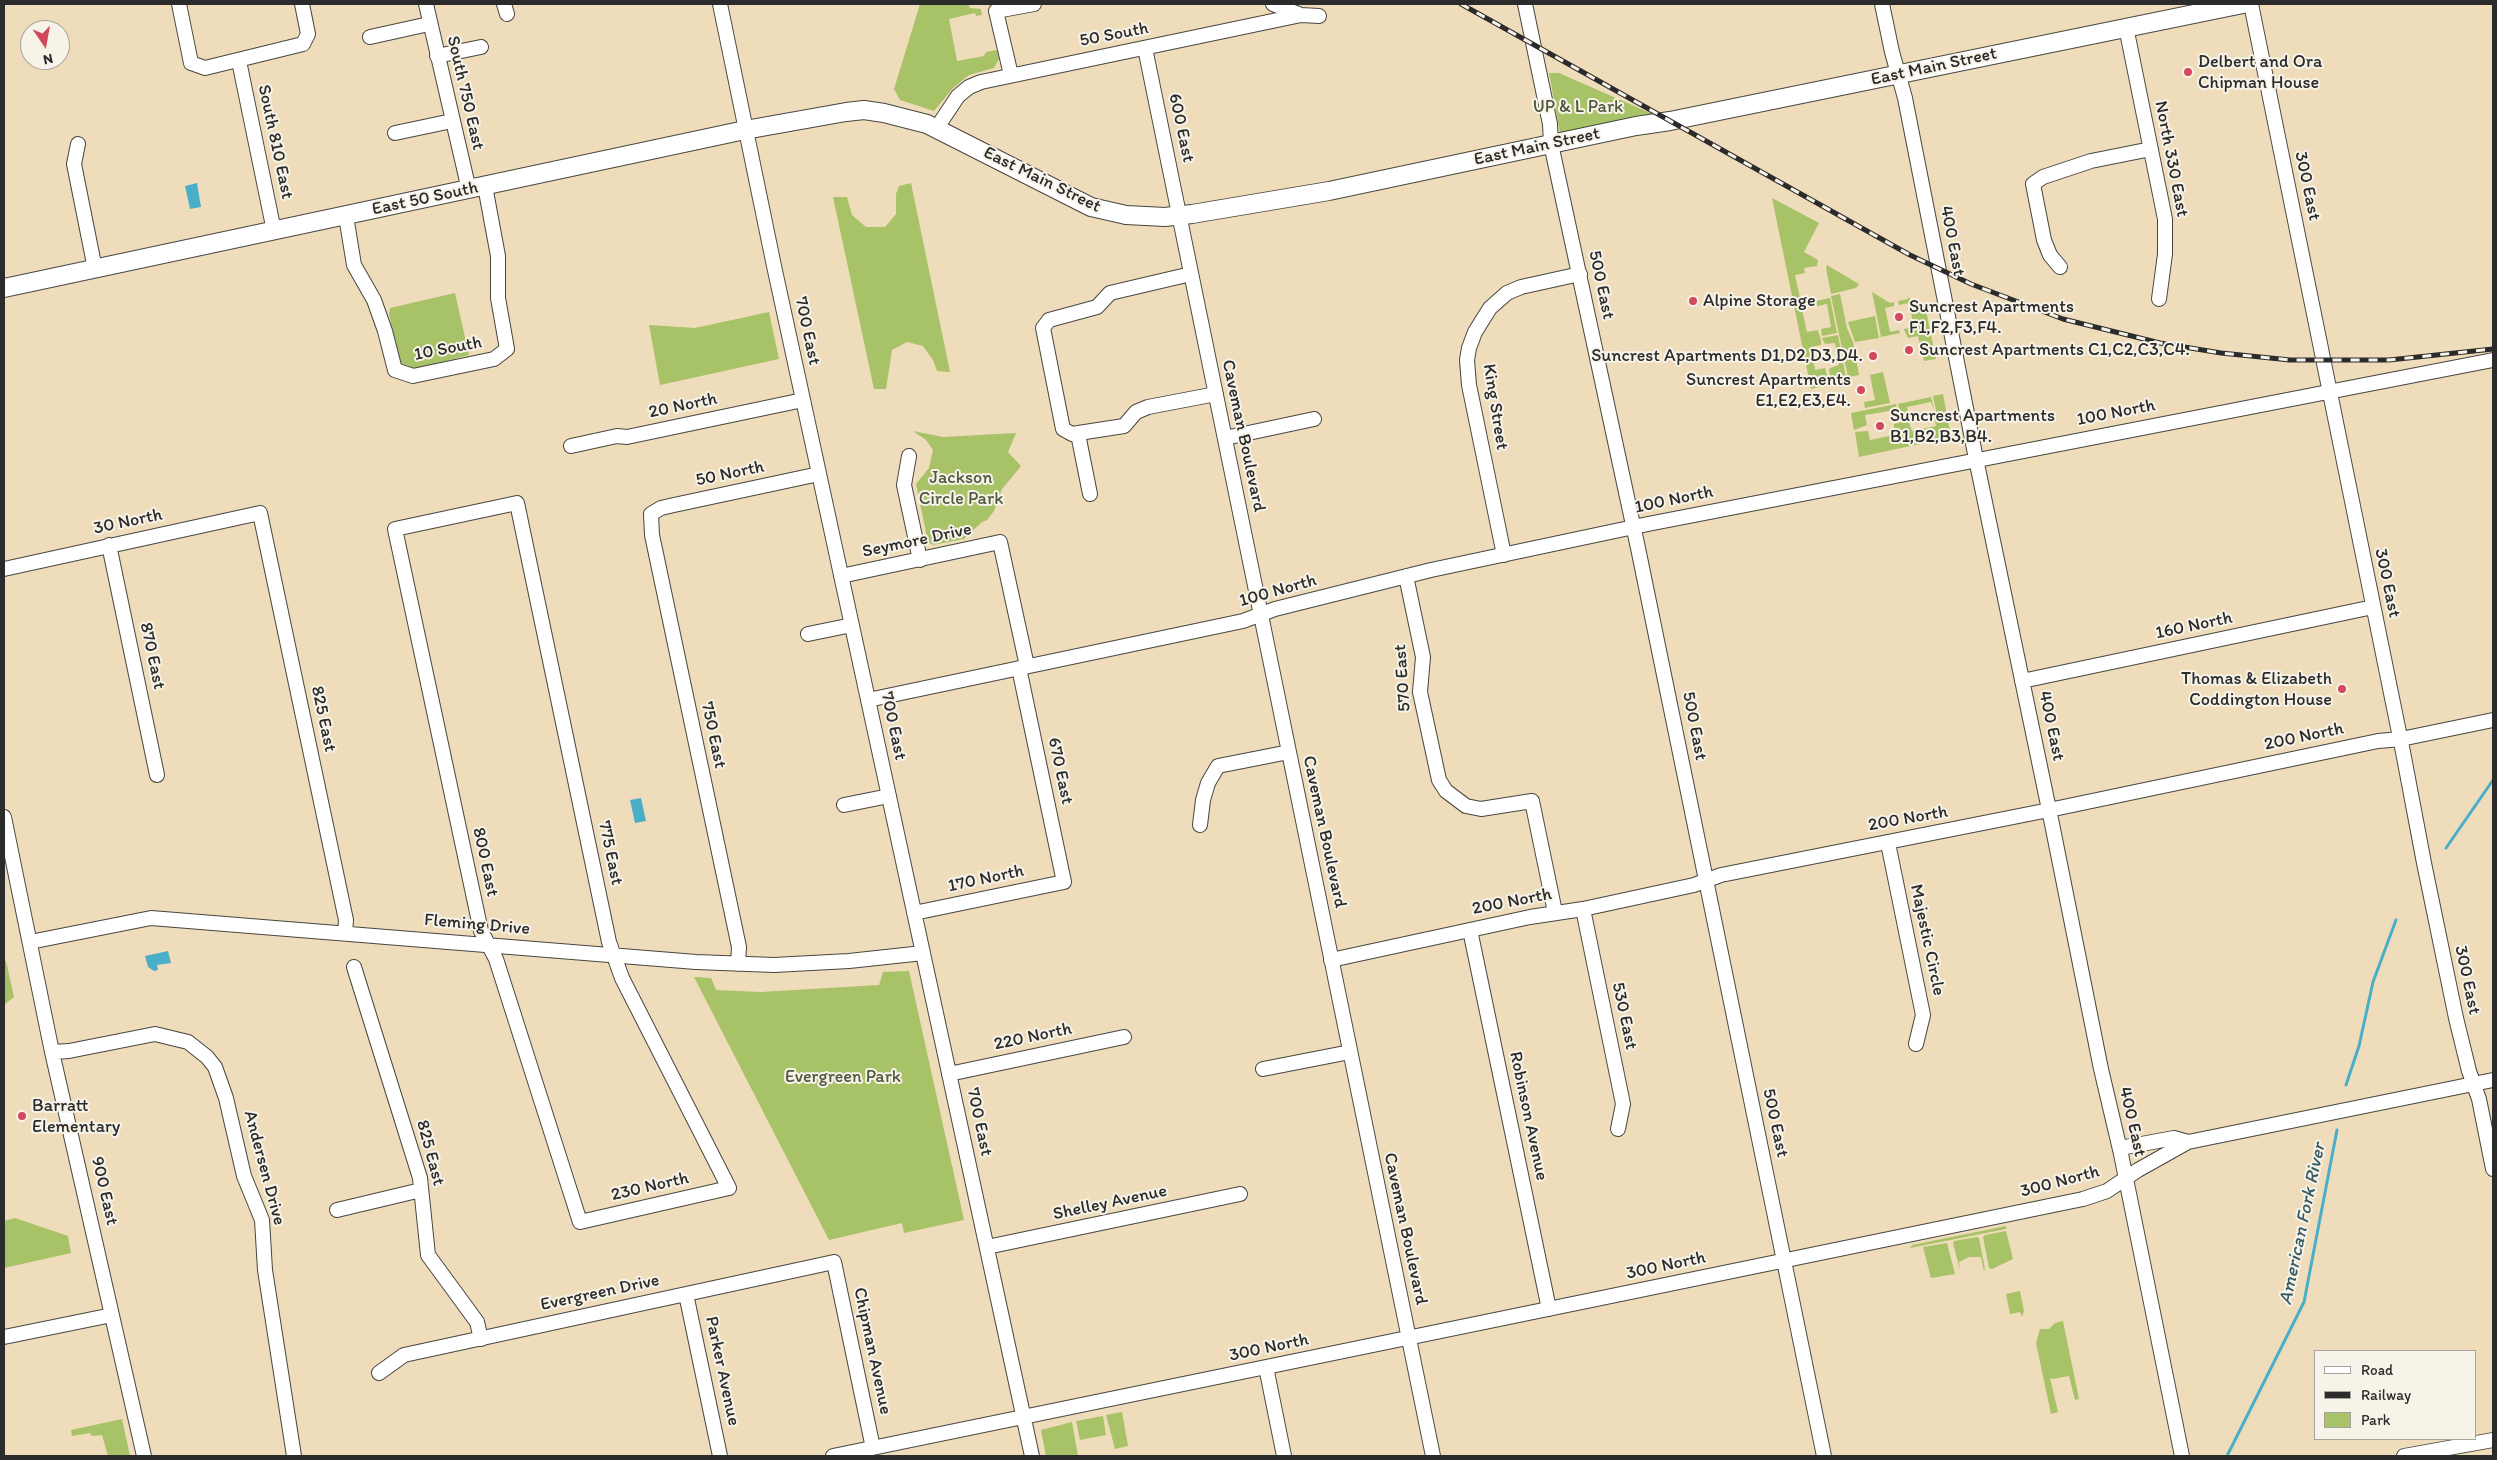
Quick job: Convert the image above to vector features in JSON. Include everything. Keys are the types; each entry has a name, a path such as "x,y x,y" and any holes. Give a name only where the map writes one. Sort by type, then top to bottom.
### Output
{"main road":[{"name":"East Main Street","path":"846,112 884,113 915,120 1091,207 1126,215 1180,216 1329,191 1551,144 2243,4"},
{"name":"East 50 South","path":"4,288 745,130 846,112"}],"street":[{"path":"178,4 191,63 205,68 303,44 308,34 302,4"},
{"name":"South 750 East","path":"426,4 452,121 477,188 498,256 498,298 507,349"},
{"name":"700 East","path":"720,4 803,400 1032,1456"},
{"path":"1011,75 996,12 1034,4"},
{"path":"1272,4 1301,15"},
{"name":"500 East","path":"1525,4 1550,124 1551,144 1634,528 1824,1456"},
{"name":"400 East","path":"1882,4 1905,98 2100,1069 2120,1148 2182,1456"},
{"name":"300 East","path":"2251,4 2401,739 2454,1009 2480,1105 2493,1169"},
{"name":"50 South","path":"936,129 954,101 969,87 1011,75 1301,15 1319,16"},
{"path":"370,37 429,24"},
{"name":"North 330 East","path":"2126,27 2151,148 2166,236 2159,299"},
{"path":"437,56 481,47"},
{"name":"600 East","path":"1146,48 1180,216"},
{"name":"South 810 East","path":"239,61 274,231"},
{"path":"395,134 452,121"},
{"path":"78,144 74,164 94,269"},
{"path":"2060,267 2050,255 2044,240 2033,184 2043,178 2091,161 2151,148"},
{"name":"10 South","path":"346,216 354,265 374,300 385,331 395,370 413,376 494,359 507,349"},
{"name":"Caveman Boulevard","path":"1180,216 1432,1456"},
{"path":"1191,274 1110,293 1097,307 1058,316 1049,320 1043,328 1063,429 1075,434 1124,426 1136,412 1148,407 1216,394"},
{"name":"King Street","path":"1504,555 1469,386 1467,367 1469,348 1475,332 1490,308 1507,293 1521,286 1580,274"},
{"name":"100 North","path":"868,700 1243,621 1261,614 1406,576 1504,555 1976,459 2493,360"},
{"name":"20 North","path":"570,446 617,436 627,437 803,400"},
{"path":"1225,438 1314,419"},
{"path":"1075,434 1090,494"},
{"path":"909,456 904,485 920,560"},
{"name":"50 North","path":"651,514 661,508 819,474"},
{"name":"775 East","path":"395,529 517,503 614,956 622,978 729,1188"},
{"name":"30 North","path":"4,569 260,513"},
{"name":"825 East","path":"260,513 346,920 345,933"},
{"name":"750 East","path":"651,514 652,535 739,947 738,964"},
{"name":"800 East","path":"395,529 481,931 496,959 580,1222"},
{"name":"Seymore Drive","path":"841,576 1000,542"},
{"name":"670 East","path":"1000,542 1064,882"},
{"name":"870 East","path":"109,545 157,775"},
{"name":"570 East","path":"1406,576 1422,650 1420,692 1430,743 1440,780 1455,800 1466,806 1481,809 1532,801 1555,912"},
{"name":"160 North","path":"2022,681 2373,607"},
{"path":"808,634 852,626"},
{"name":"200 North","path":"1331,960 1555,912 1583,910 1694,886 1721,875 1871,844 1888,843 2378,741 2401,739 2493,720"},
{"path":"1200,825 1203,800 1208,783 1218,766 1289,752"},
{"path":"844,805 889,796"},
{"name":"900 East","path":"4,817 52,1052 144,1456"},
{"name":"Majestic Circle","path":"1888,843 1923,1015 1916,1044"},
{"name":"170 North","path":"914,913 1064,882"},
{"name":"530 East","path":"1583,910 1623,1104 1618,1130"},
{"name":"Fleming Drive","path":"30,942 151,918 614,956 738,964 839,961 923,953"},
{"name":"Robinson Avenue","path":"1470,930 1549,1309"},
{"name":"825 East","path":"354,967 418,1170 428,1255 477,1322 480,1339"},
{"name":"Andersen Drive","path":"52,1052 155,1034 188,1042 207,1057 215,1067 226,1098 244,1176 262,1220 265,1270 294,1456"},
{"name":"220 North","path":"949,1074 1124,1037"},
{"path":"1264,1069 1350,1052"},
{"name":"300 North","path":"833,1456 2083,1199 2107,1191 2188,1142 2493,1080"},
{"path":"2120,1148 2174,1138 2188,1142"},
{"name":"230 North","path":"580,1222 729,1188"},
{"path":"337,1210 421,1190"},
{"name":"Shelley Avenue","path":"987,1247 1240,1194"},
{"name":"Evergreen Drive","path":"379,1373 404,1355 834,1262"},
{"name":"Chipman Avenue","path":"834,1262 873,1448"},
{"name":"Parker Avenue","path":"686,1294 720,1456"},
{"path":"4,1337 112,1315"},
{"path":"1266,1368 1284,1456"},
{"path":"2404,1456 2493,1440"}],"green space":[{"path":"920,4 968,4 970,8 981,9 982,15 976,16 975,13 949,19 957,61 984,56 986,52 997,50 999,59 994,68 969,75 953,88 934,111 900,100 894,89"},
{"name":"UP & L Park","path":"1549,73 1559,73 1657,116 1560,133"},
{"path":"911,183 950,372 937,371 933,360 923,346 907,342 892,350 886,389 874,389 833,197 847,197 852,215 866,227 885,227 896,214 896,194 899,186"},
{"path":"1772,198 1819,223 1804,252 1818,260 1817,266 1804,268 1805,273 1795,275 1800,298 1810,296 1812,307 1802,309 1807,332 1818,330 1821,341 1821,345 1811,347 1815,370 1825,368 1829,382 1811,389"},
{"path":"1827,265 1859,284 1856,288 1831,294"},
{"path":"1872,292 1890,303 1894,302 1894,306 1885,308 1890,332 1899,330 1900,333 1881,337"},
{"path":"455,293 469,355 415,369 406,367 399,361 389,314 390,308"},
{"path":"1840,294 1847,328 1853,342 1859,375 1848,377 1831,296"},
{"path":"1907,297 1925,306 1936,359 1924,361 1918,336 1908,338 1905,332 1904,329 1914,327 1909,303 1899,305 1898,301 1908,299"},
{"path":"1830,298 1837,333 1822,336 1821,329 1831,327 1827,304 1817,306 1816,301"},
{"path":"769,312 779,359 660,385 649,325 695,328"},
{"path":"1875,316 1879,338 1855,342 1848,322"},
{"path":"1838,335 1846,378 1835,382 1831,381 1829,370 1839,365 1835,343 1825,344 1822,338"},
{"path":"1883,372 1890,403 1865,408 1864,402 1875,400 1870,375"},
{"path":"1943,394 1950,432 1948,438 1859,457 1855,432 1868,431 1870,440 1894,435 1894,424 1908,420 1912,431 1936,426 1934,416 1937,415 1933,396"},
{"path":"1931,397 1935,411 1931,402 1907,407 1909,417 1901,420 1898,404"},
{"path":"1896,404 1899,420 1892,420 1889,411 1865,415 1867,425 1854,430 1851,413"},
{"name":"Jackson Circle Park","path":"913,431 943,437 1016,433 1008,452 1021,466 1002,489 994,511 987,520 982,522 964,539 933,545 928,542 916,484 929,468 933,450 926,440"},
{"path":"4,961 6,961 14,997 4,1005"},
{"name":"Evergreen Park","path":"909,971 964,1220 904,1233 902,1223 829,1240 694,977 711,978 716,990 761,992 879,985 883,972"},
{"path":"15,1218 68,1236 71,1253 4,1268 4,1221"},
{"path":"2006,1226 2006,1229 1910,1248 1912,1245"},
{"path":"2006,1231 2013,1259 1992,1269 1989,1268 1983,1237"},
{"path":"1979,1238 1984,1271 1981,1257 1969,1257 1959,1262 1960,1270 1954,1241"},
{"path":"1947,1243 1955,1274 1931,1278 1923,1247"},
{"path":"2020,1291 2024,1311 2022,1317 2020,1312 2010,1314 2006,1294"},
{"path":"2063,1321 2079,1399 2075,1400 2069,1376 2050,1378 2058,1412 2051,1414 2036,1343 2040,1329 2049,1329 2055,1323"},
{"path":"1122,1412 1128,1446 1115,1449 1106,1415"},
{"path":"1103,1416 1106,1435 1080,1440 1076,1421"},
{"path":"122,1419 130,1456 108,1456 102,1435 92,1436 90,1433 72,1436 71,1430"},
{"path":"1072,1422 1078,1456 1046,1456 1041,1430"}],"water":[{"path":"197,183 201,207 190,209 185,186"},
{"path":"641,798 646,821 635,823 630,800"},
{"path":"168,951 171,963 157,965 158,970 154,971 148,967 145,956"}],"waterway":[{"name":"American Fork River","path":"2446,848 2493,780"},
{"name":"American Fork River","path":"2346,1085 2359,1046 2373,982 2396,920"},
{"name":"American Fork River","path":"2227,1456 2304,1302 2337,1130"}],"railway":[{"path":"1461,4 1910,255 1971,284 2063,319 2160,343 2221,353 2290,360 2389,360 2493,349"}],"place":[{"name":"Delbert and Ora Chipman House","path":"2188,72"},
{"name":"Alpine Storage","path":"1693,301"},
{"name":"Suncrest Apartments F1,F2,F3,F4.","path":"1899,317"},
{"name":"Suncrest Apartments C1,C2,C3,C4.","path":"1909,350"},
{"name":"Suncrest Apartments D1,D2,D3,D4.","path":"1873,356"},
{"name":"Suncrest Apartments E1,E2,E3,E4.","path":"1861,390"},
{"name":"Suncrest Apartments B1,B2,B3,B4.","path":"1880,426"},
{"name":"Thomas & Elizabeth Coddington House","path":"2342,689"},
{"name":"Barratt Elementary","path":"22,1116"}]}
